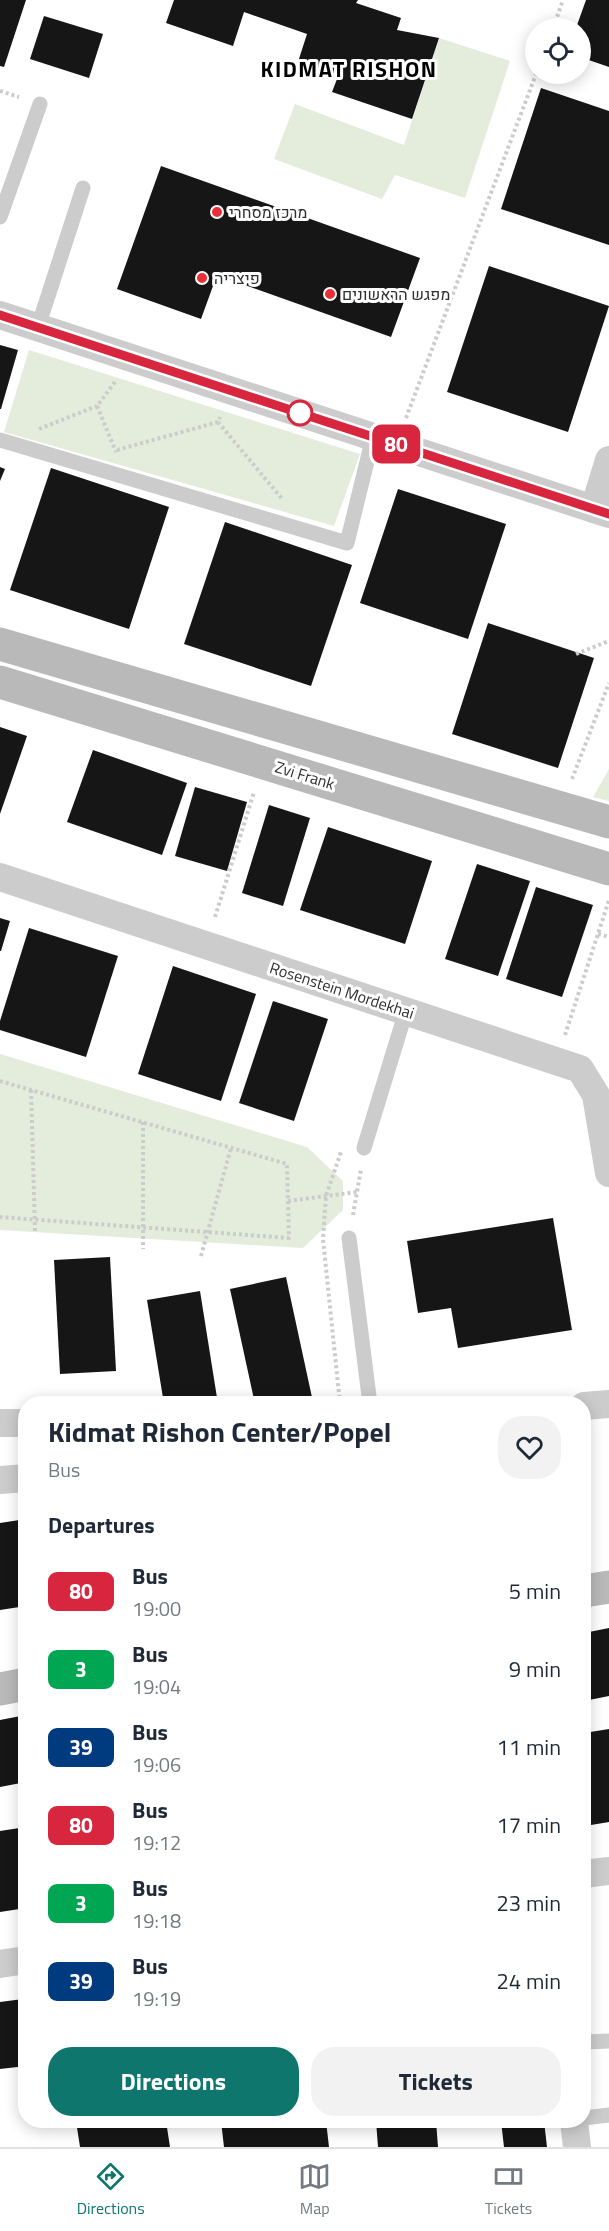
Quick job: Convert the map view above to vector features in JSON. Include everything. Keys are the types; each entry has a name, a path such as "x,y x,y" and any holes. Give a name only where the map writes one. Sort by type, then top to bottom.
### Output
{"street":[{"path":"0,315 601,511 609,460"},
{"path":"0,644 609,822"},
{"name":"Zvi Frank","path":"0,682 609,869"},
{"name":"Rosenstein Mordekhai","path":"0,877 580,1070 596,1095 609,1173"},
{"path":"591,1405 609,1404"},
{"path":"0,1424 18,1423"},
{"path":"0,1480 18,1479"},
{"path":"591,1590 609,1587"},
{"path":"0,1689 18,1686"},
{"path":"591,1873 609,1871"},
{"path":"0,1964 18,1961"},
{"path":"575,2128 577,2147"}],"lane":[{"path":"0,217 40,104"},
{"path":"38,327 83,188"},
{"path":"0,440 347,543 385,441"},
{"path":"364,1148 406,1011"},
{"path":"349,1238 369,1396"},
{"path":"591,2042 609,2041"},
{"path":"591,2117 609,2115"}],"path":[{"path":"557,18 563,0"},
{"path":"385,441 532,84"},
{"path":"18,445 43,426 97,406 133,358"},
{"path":"218,422 231,390"},
{"path":"97,406 117,450"},
{"path":"107,471 117,450 218,422"},
{"path":"218,422 281,495 296,528"},
{"path":"576,654 609,641"},
{"path":"561,808 609,683"},
{"path":"206,946 264,763"},
{"path":"557,1061 609,900"},
{"path":"598,934 609,938"},
{"path":"0,1081 286,1164 289,1238 0,1217"},
{"path":"32,1090 34,1231"},
{"path":"143,1122 143,1249"},
{"path":"339,1396 322,1239 327,1196 344,1141"},
{"path":"201,1256 231,1148"},
{"path":"349,1238 364,1148"},
{"path":"288,1201 357,1192"}],"green space":[{"path":"439,38 510,61 465,198 395,175 382,199 274,159 295,104 404,145"},
{"path":"29,350 360,454 334,526 4,432"},
{"path":"609,769 609,801 593,797"},
{"path":"0,1054 307,1147 343,1181 343,1210 303,1248 0,1230"}],"building":[{"path":"0,0 26,0 4,67 0,66"},
{"path":"174,0 358,0 356,3 401,18 397,30 439,38 412,119 332,92 337,79 297,65 307,34 244,12 233,46 166,23"},
{"path":"586,0 609,0 609,67 591,61 591,18 580,18"},
{"path":"44,16 103,34 89,78 30,59"},
{"path":"541,88 609,111 609,245 501,209"},
{"name":"מרכז מסחרי","path":"161,166 420,258 391,337 217,275 201,319 117,289"},
{"path":"489,266 609,306 568,432 447,392"},
{"path":"0,345 18,350 1,409 0,409"},
{"path":"0,467 5,469 0,481"},
{"path":"51,468 169,507 129,629 10,590"},
{"path":"398,489 506,524 468,639 360,603"},
{"path":"225,522 352,565 311,686 184,644"},
{"path":"488,623 594,658 558,768 452,734"},
{"path":"0,727 27,736 0,814"},
{"path":"93,750 187,783 162,855 67,822"},
{"path":"195,787 247,802 227,871 175,856"},
{"path":"269,805 310,818 283,906 242,893"},
{"path":"328,827 432,861 405,944 300,910"},
{"path":"477,864 530,881 498,976 445,959"},
{"path":"536,887 593,905 562,997 506,979"},
{"path":"0,918 10,921 1,951 0,951"},
{"path":"29,928 118,956 86,1057 0,1030 0,1021"},
{"path":"173,966 256,994 221,1101 138,1074"},
{"path":"273,1001 328,1019 294,1121 239,1103"},
{"path":"553,1218 572,1330 458,1348 451,1308 418,1313 407,1241"},
{"path":"110,1257 116,1371 60,1374 54,1260"},
{"path":"286,1277 312,1396 253,1396 230,1289"},
{"path":"200,1291 217,1396 163,1396 147,1300"},
{"path":"18,1520 18,1607 0,1610 0,1523"},
{"path":"609,1628 609,1696 591,1700 591,1632"},
{"path":"18,1717 18,1784 0,1787 0,1720"},
{"path":"609,1729 609,1822 591,1825 591,1732"},
{"path":"18,1828 18,1909 0,1912 0,1831"},
{"path":"18,2000 18,2067 0,2069 0,2002"},
{"path":"77,2128 167,2128 170,2147 80,2147"},
{"path":"222,2128 327,2128 329,2147 224,2147"},
{"path":"377,2128 437,2128 438,2147 378,2147"},
{"path":"502,2128 545,2128 547,2147 504,2147"}],"bus line":[{"name":"80","path":"0,315 609,514"}],"place":[{"name":"מרכז מסחרי","path":"217,212"},
{"name":"פיצריה","path":"202,278"},
{"name":"מפגש הראשונים","path":"330,294"}],"district":[{"name":"KIDMAT RISHON","path":"349,69"}]}
